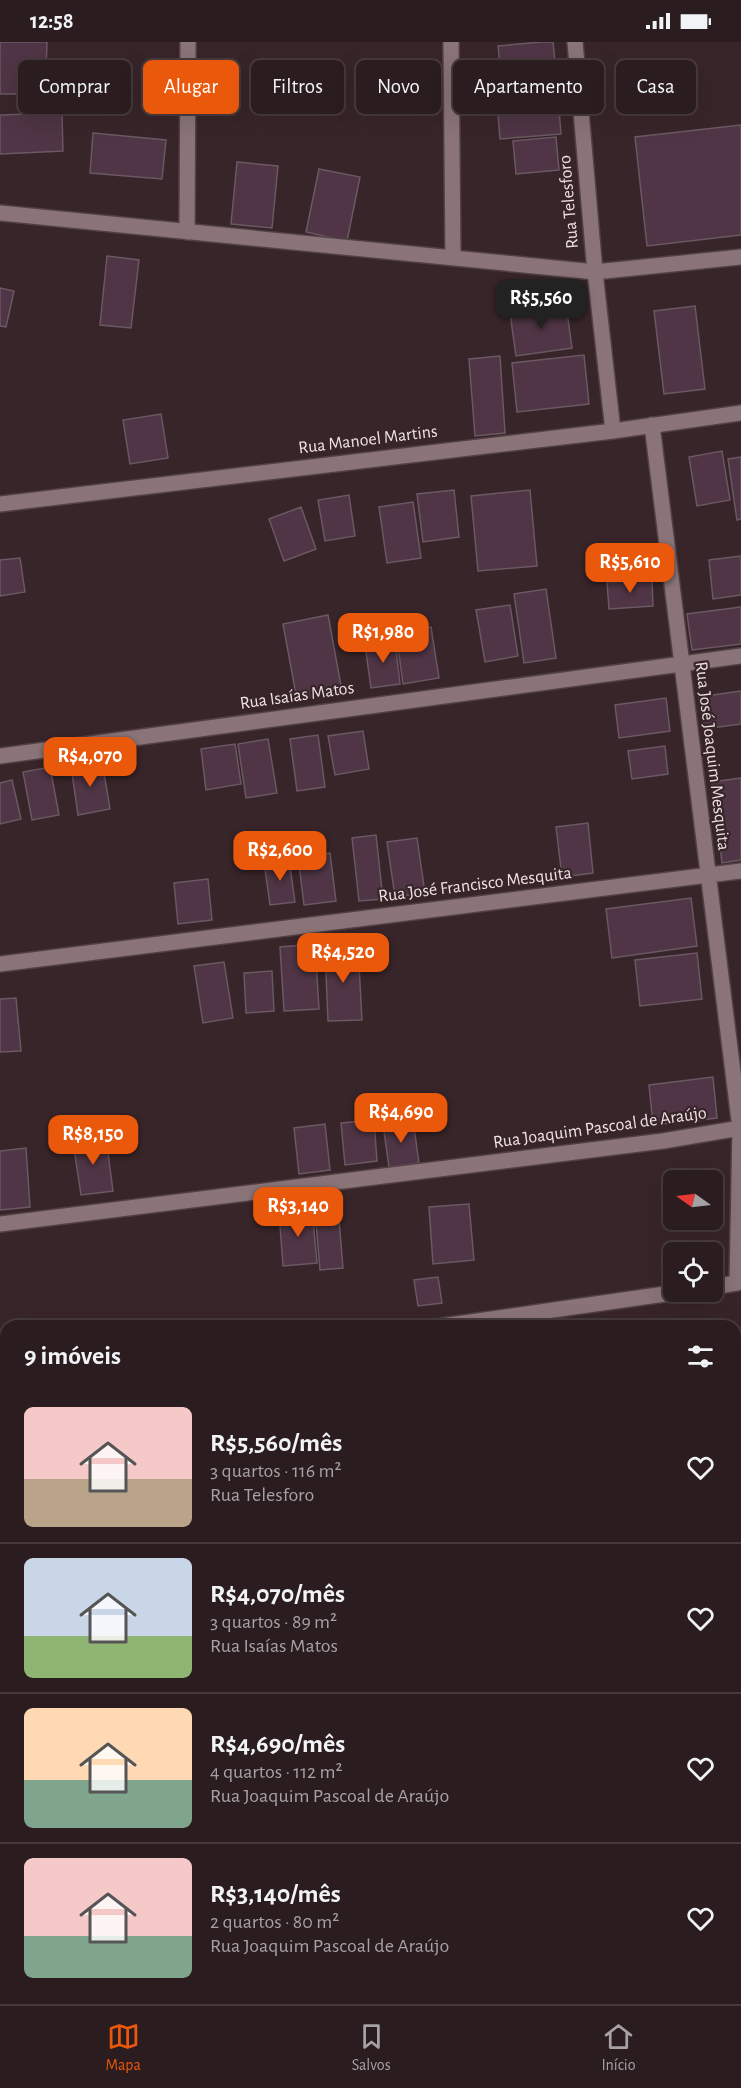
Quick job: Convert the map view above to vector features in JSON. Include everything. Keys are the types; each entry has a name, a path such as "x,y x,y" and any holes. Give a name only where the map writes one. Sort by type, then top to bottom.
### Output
{"street":[{"path":"187,232 188,42"},
{"path":"451,42 453,258"},
{"name":"Rua Telesforo","path":"575,42 595,272 614,430"},
{"path":"0,213 595,272 741,257"},
{"name":"Rua Manoel Martins","path":"0,504 741,413"},
{"name":"Rua José Joaquim Mesquita","path":"652,425 741,1128 737,1283 723,1285"},
{"name":"Rua Isaías Matos","path":"0,756 741,656"},
{"name":"Rua José Francisco Mesquita","path":"0,964 741,871"},
{"name":"Rua Joaquim Pascoal de Araújo","path":"0,1224 663,1141 741,1128"},
{"path":"484,1320 663,1294"}],"building":[{"path":"0,42 47,42 46,60 18,60 18,94 0,94"},
{"path":"553,42 555,60 499,60 498,46"},
{"path":"62,114 63,151 0,154 0,115"},
{"path":"498,114 559,114 561,134 500,139"},
{"path":"741,125 741,235 647,246 635,137"},
{"path":"93,133 166,140 162,179 90,173"},
{"path":"556,137 559,170 516,174 513,141"},
{"path":"237,162 278,166 272,228 231,224"},
{"path":"319,169 360,177 347,241 306,232"},
{"path":"107,256 139,260 131,328 100,325"},
{"path":"0,288 14,291 6,327 0,326"},
{"path":"566,304 572,348 516,356 510,313"},
{"path":"695,306 705,389 664,394 654,311"},
{"path":"584,355 589,404 517,412 512,363"},
{"path":"500,356 505,433 475,436 469,359"},
{"path":"161,414 168,458 130,464 123,420"},
{"path":"722,451 730,500 697,506 689,457"},
{"path":"741,457 741,519 737,520 728,459"},
{"path":"454,490 459,537 423,542 417,494"},
{"path":"530,490 537,566 478,571 471,496"},
{"path":"349,495 355,536 325,541 318,500"},
{"path":"413,502 421,558 387,563 379,507"},
{"path":"301,507 316,549 284,561 269,519"},
{"path":"647,547 649,577 608,579 607,549"},
{"path":"741,556 741,595 713,599 709,560"},
{"path":"20,558 25,592 0,596 0,560"},
{"path":"652,580 653,606 609,609 607,582"},
{"path":"546,589 556,658 524,663 514,594"},
{"path":"510,605 518,656 485,662 476,610"},
{"path":"741,607 741,644 692,650 687,614"},
{"path":"328,615 342,691 297,700 283,624"},
{"path":"431,627 439,678 403,684 396,632"},
{"path":"395,641 400,684 371,688 365,645"},
{"path":"741,691 741,724 704,729 699,697"},
{"path":"666,698 670,731 619,738 615,705"},
{"path":"363,731 369,769 335,775 328,736"},
{"path":"318,735 325,787 297,791 290,739"},
{"path":"268,739 277,793 246,798 238,744"},
{"path":"235,744 241,784 206,790 201,749"},
{"path":"665,746 668,774 632,779 628,751"},
{"path":"102,761 110,809 78,815 71,766"},
{"path":"50,767 59,815 32,820 23,772"},
{"path":"741,778 741,860 722,863 712,782"},
{"path":"12,780 21,819 0,824 0,783"},
{"path":"588,823 593,873 562,877 556,827"},
{"path":"376,835 383,899 359,901 352,838"},
{"path":"417,838 425,893 395,897 387,842"},
{"path":"330,853 336,901 304,905 298,857"},
{"path":"289,859 295,902 270,905 264,862"},
{"path":"208,879 212,920 178,924 174,883"},
{"path":"691,898 697,946 612,958 606,909"},
{"path":"315,944 319,1009 284,1011 280,947"},
{"path":"358,947 362,1020 328,1021 325,949"},
{"path":"697,953 702,999 640,1006 635,960"},
{"path":"224,962 233,1018 203,1023 194,966"},
{"path":"272,971 274,1011 246,1013 244,973"},
{"path":"16,998 21,1051 0,1052 0,999"},
{"path":"713,1077 717,1118 653,1125 649,1085"},
{"path":"374,1120 377,1161 345,1165 341,1123"},
{"path":"413,1120 419,1163 389,1167 383,1124"},
{"path":"325,1124 330,1170 299,1174 294,1128"},
{"path":"106,1138 113,1191 81,1195 73,1142"},
{"path":"26,1148 30,1207 0,1210 0,1151"},
{"path":"469,1204 474,1260 433,1264 429,1207"},
{"path":"338,1208 343,1268 320,1270 315,1210"},
{"path":"312,1209 317,1263 283,1266 279,1212"},
{"path":"438,1277 442,1303 418,1306 414,1280"}]}
